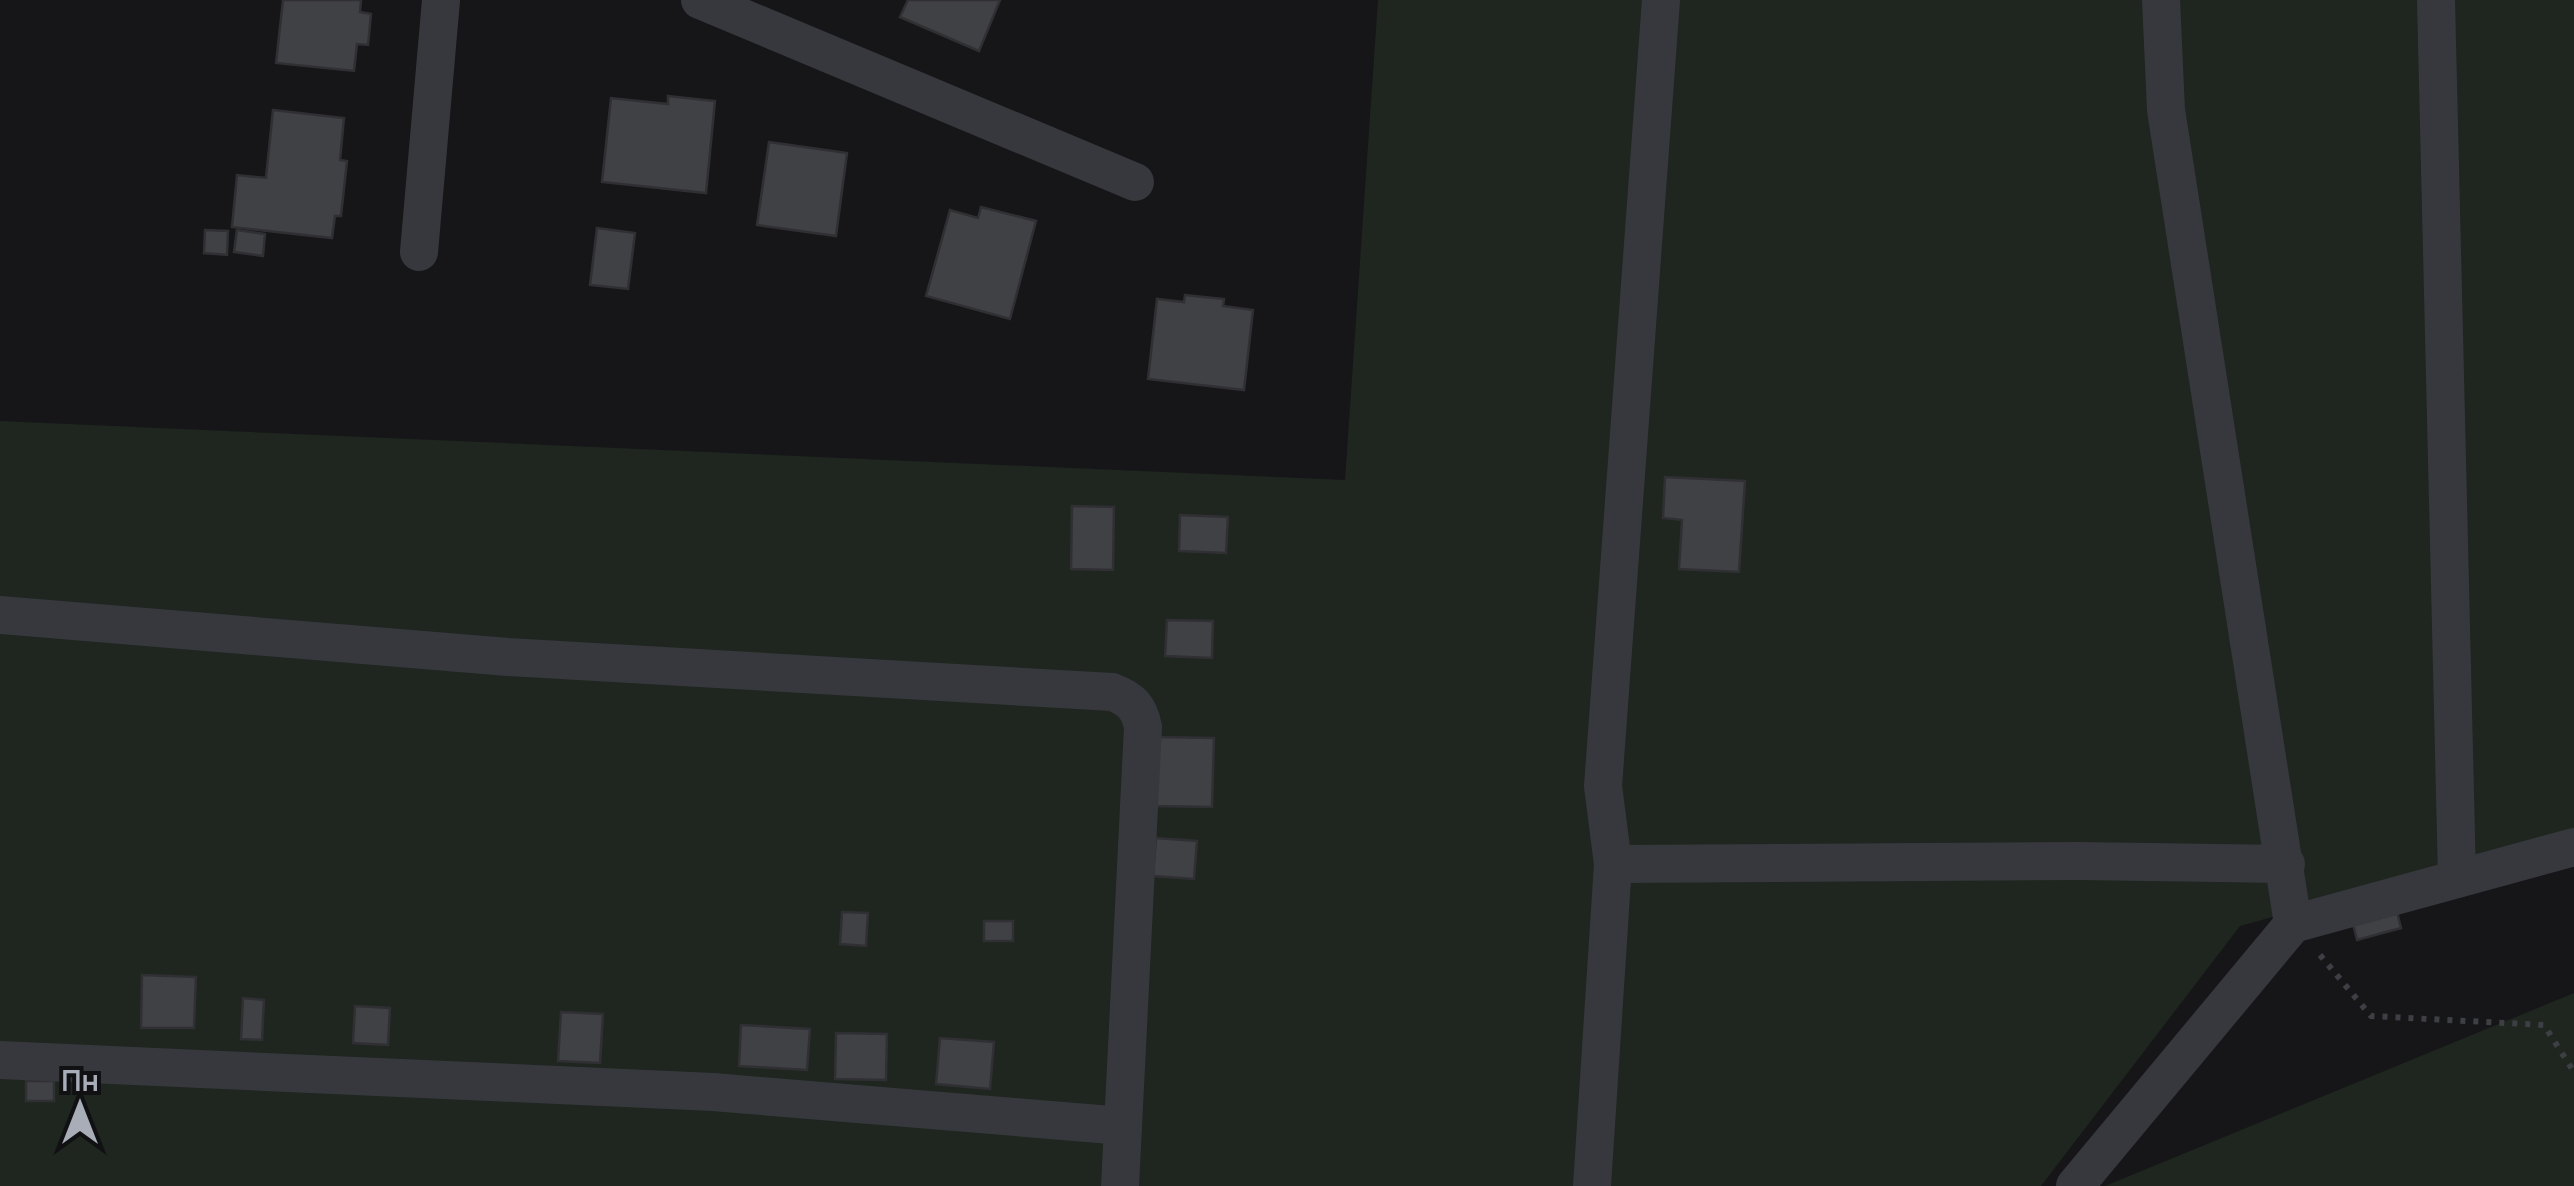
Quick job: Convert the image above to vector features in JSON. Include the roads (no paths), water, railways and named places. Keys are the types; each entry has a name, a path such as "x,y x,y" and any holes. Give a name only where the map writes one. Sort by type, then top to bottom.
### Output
{"street":[{"path":"420,252 441,0"},
{"path":"700,0 1135,182"},
{"path":"1592,1186 1613,864 1603,786 1661,0"},
{"path":"2161,0 2166,110 2293,924"},
{"path":"2436,0 2457,878"},
{"path":"0,615 508,656 1112,692 1128,698 1140,710 1143,727 1120,1186"},
{"path":"2075,1186 2293,924 2574,847"},
{"path":"1613,864 2286,864"},
{"path":"0,1060 713,1092 1123,1126"}]}
